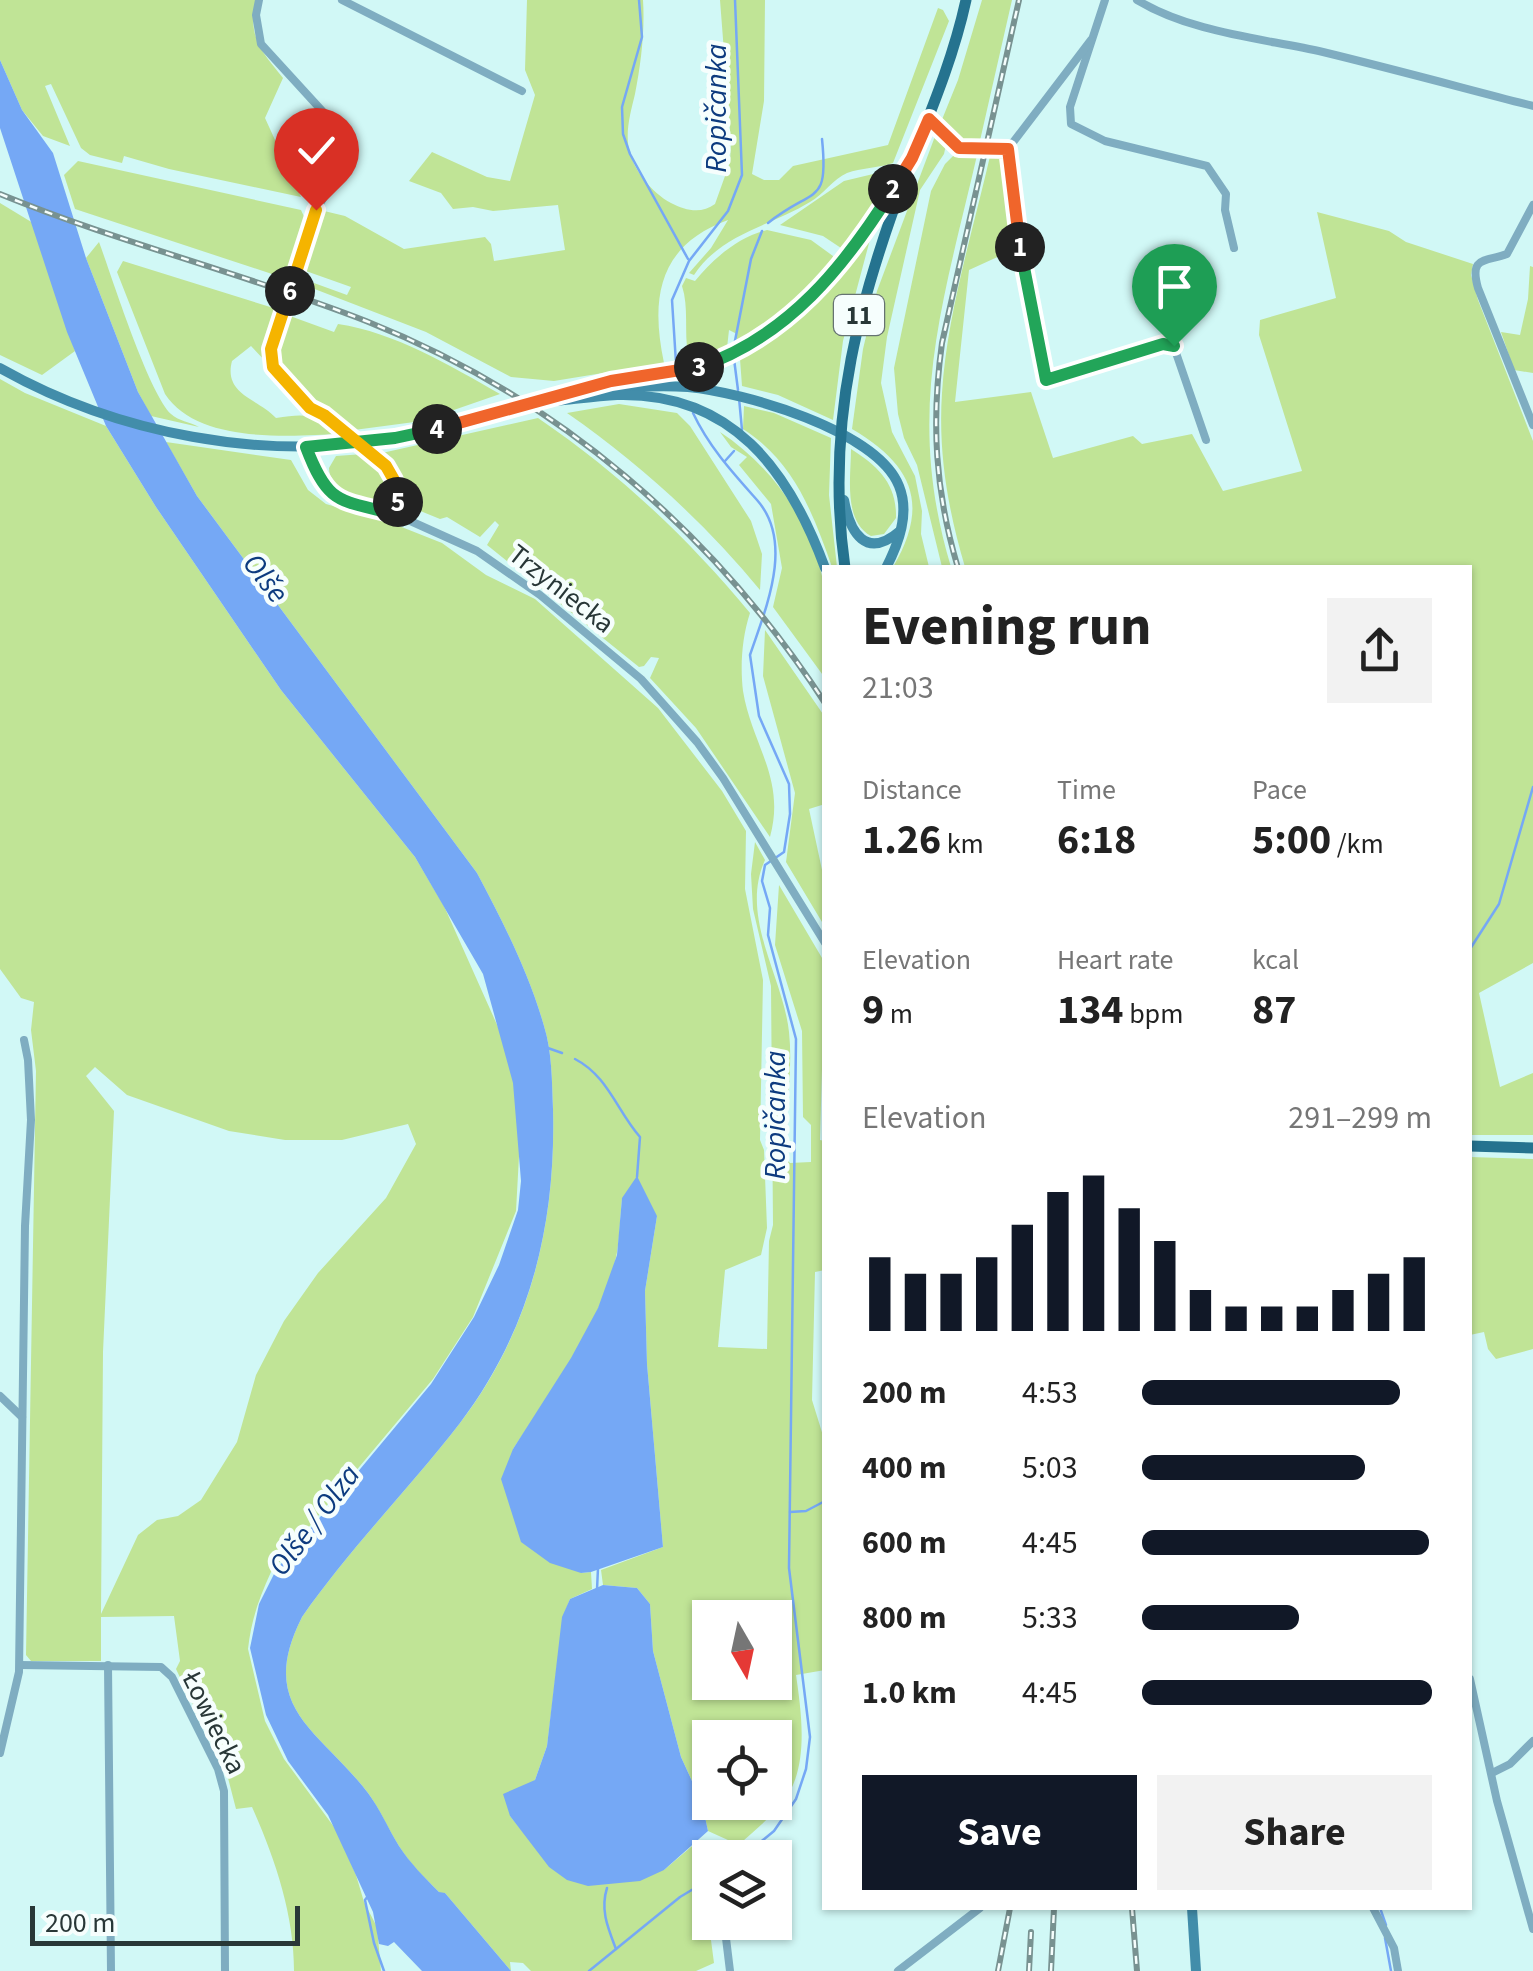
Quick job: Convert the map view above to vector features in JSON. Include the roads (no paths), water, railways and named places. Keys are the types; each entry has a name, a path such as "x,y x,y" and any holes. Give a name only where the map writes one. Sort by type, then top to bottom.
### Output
{"main road":[{"name":"11","path":"845,565 840,532 840,444 850,353 873,269 947,71 966,0"},
{"path":"0,368 79,405 188,435 306,447 395,438 611,381 700,366 760,339 827,281 872,223 912,158"},
{"path":"530,404 594,390 652,386 719,391 810,420 876,456 892,473 904,510 887,565"},
{"path":"530,404 618,395 688,406 715,416 742,434 785,480 814,536 824,565"},
{"path":"840,479 847,518 857,537 876,543 901,530"},
{"path":"1472,1146 1533,1148"},
{"path":"1192,1910 1196,1971"}],"street":[{"path":"259,0 256,16 262,44 325,114 343,138 346,152 344,166 316,210 271,349 272,364 310,408 386,466 397,488 397,515"},
{"path":"342,0 522,91"},
{"path":"1105,0 1070,106 1071,124 1106,141 1207,166 1226,194 1224,210 1234,248"},
{"path":"1137,0 1228,34 1321,52 1533,106"},
{"path":"1092,40 1008,149 1019,244 1043,377 1050,380 1163,344 1174,346 1206,440"},
{"path":"929,119 959,148 1008,149"},
{"path":"1533,205 1508,254 1479,262 1474,277 1533,425"},
{"name":"Trzyniecka","path":"306,447 324,488 334,496 397,515 477,551 540,594 641,679 697,742 822,939"},
{"path":"0,1753 20,1664 31,1120 24,1040"},
{"path":"0,1396 22,1417"},
{"path":"20,1664 108,1665 110,1971"},
{"name":"Łowiecka","path":"108,1665 162,1667 172,1677 218,1770 225,1810 225,1971"},
{"path":"1472,1688 1533,1929"},
{"path":"1492,1773 1510,1764 1533,1740"},
{"path":"898,1971 977,1910"},
{"path":"1374,1910 1398,1971"},
{"path":"726,1940 730,1971"}],"water":[{"path":"0,60 22,110 53,153 86,258 138,392 197,496 477,873 523,967 547,1036 553,1109 550,1193 544,1234 521,1313 485,1387 460,1423 302,1617 290,1648 286,1674 299,1715 368,1793 413,1864 439,1892 445,1893 511,1971 422,1971 394,1942 388,1946 379,1944 373,1912 328,1815 288,1761 266,1715 250,1648 259,1604 276,1570 431,1384 474,1317 499,1265 518,1210 521,1181 513,1083 483,974 415,857 281,690 156,507 106,426 67,332 0,128"},
{"path":"637,1176 657,1216 645,1291 647,1364 663,1547 581,1573 550,1563 521,1542 501,1479 513,1449 598,1308 617,1255 622,1198"},
{"path":"603,1585 637,1588 650,1604 653,1651 681,1757 692,1781 692,1820 706,1820 708,1831 692,1840 692,1845 664,1870 640,1881 588,1886 567,1880 549,1867 510,1816 503,1794 535,1780 547,1746 562,1617 570,1599"}],"waterway":[{"path":"639,0 642,37 622,107 623,134 630,154 688,259"},
{"name":"Ropičanka","path":"676,363 672,300 689,261 728,211 742,175 735,0"},
{"path":"768,223 820,186 822,139"},
{"path":"733,351 751,259 762,231"},
{"path":"734,359 738,390"},
{"path":"739,398 742,430"},
{"name":"Ropičanka","path":"693,413 730,470 757,500 774,536 769,598 750,655 759,716 789,784 790,814 784,852 765,865 762,881 770,908 768,935 796,1039 789,1568 810,1737 806,1769 796,1799 763,1840"},
{"path":"725,461 734,451"},
{"path":"1472,946 1499,904 1533,787"},
{"path":"545,1047 562,1053"},
{"path":"575,1059 604,1084 640,1137 637,1177"},
{"path":"790,1512 806,1511 822,1503"},
{"path":"597,1590 598,1568"},
{"path":"607,1888 605,1911 616,1949"},
{"name":"Ropičanka","path":"589,1971 692,1890"},
{"path":"368,1896 365,1900 374,1943 384,1971"},
{"path":"1381,1910 1386,1925"},
{"path":"1385,1938 1391,1971"}],"railway":[{"path":"957,565 944,511 937,456 942,343 1019,0"},
{"path":"0,194 366,321 436,352 503,389 566,430 681,527 733,581 822,699"},
{"path":"998,1971 1010,1910"},
{"path":"1051,1971 1054,1910"},
{"path":"1132,1910 1137,1971"},
{"path":"1029,1971 1031,1932"}],"water label":[{"name":"Olše","path":"266,578"},
{"name":"Olše / Olza","path":"314,1520"}]}
